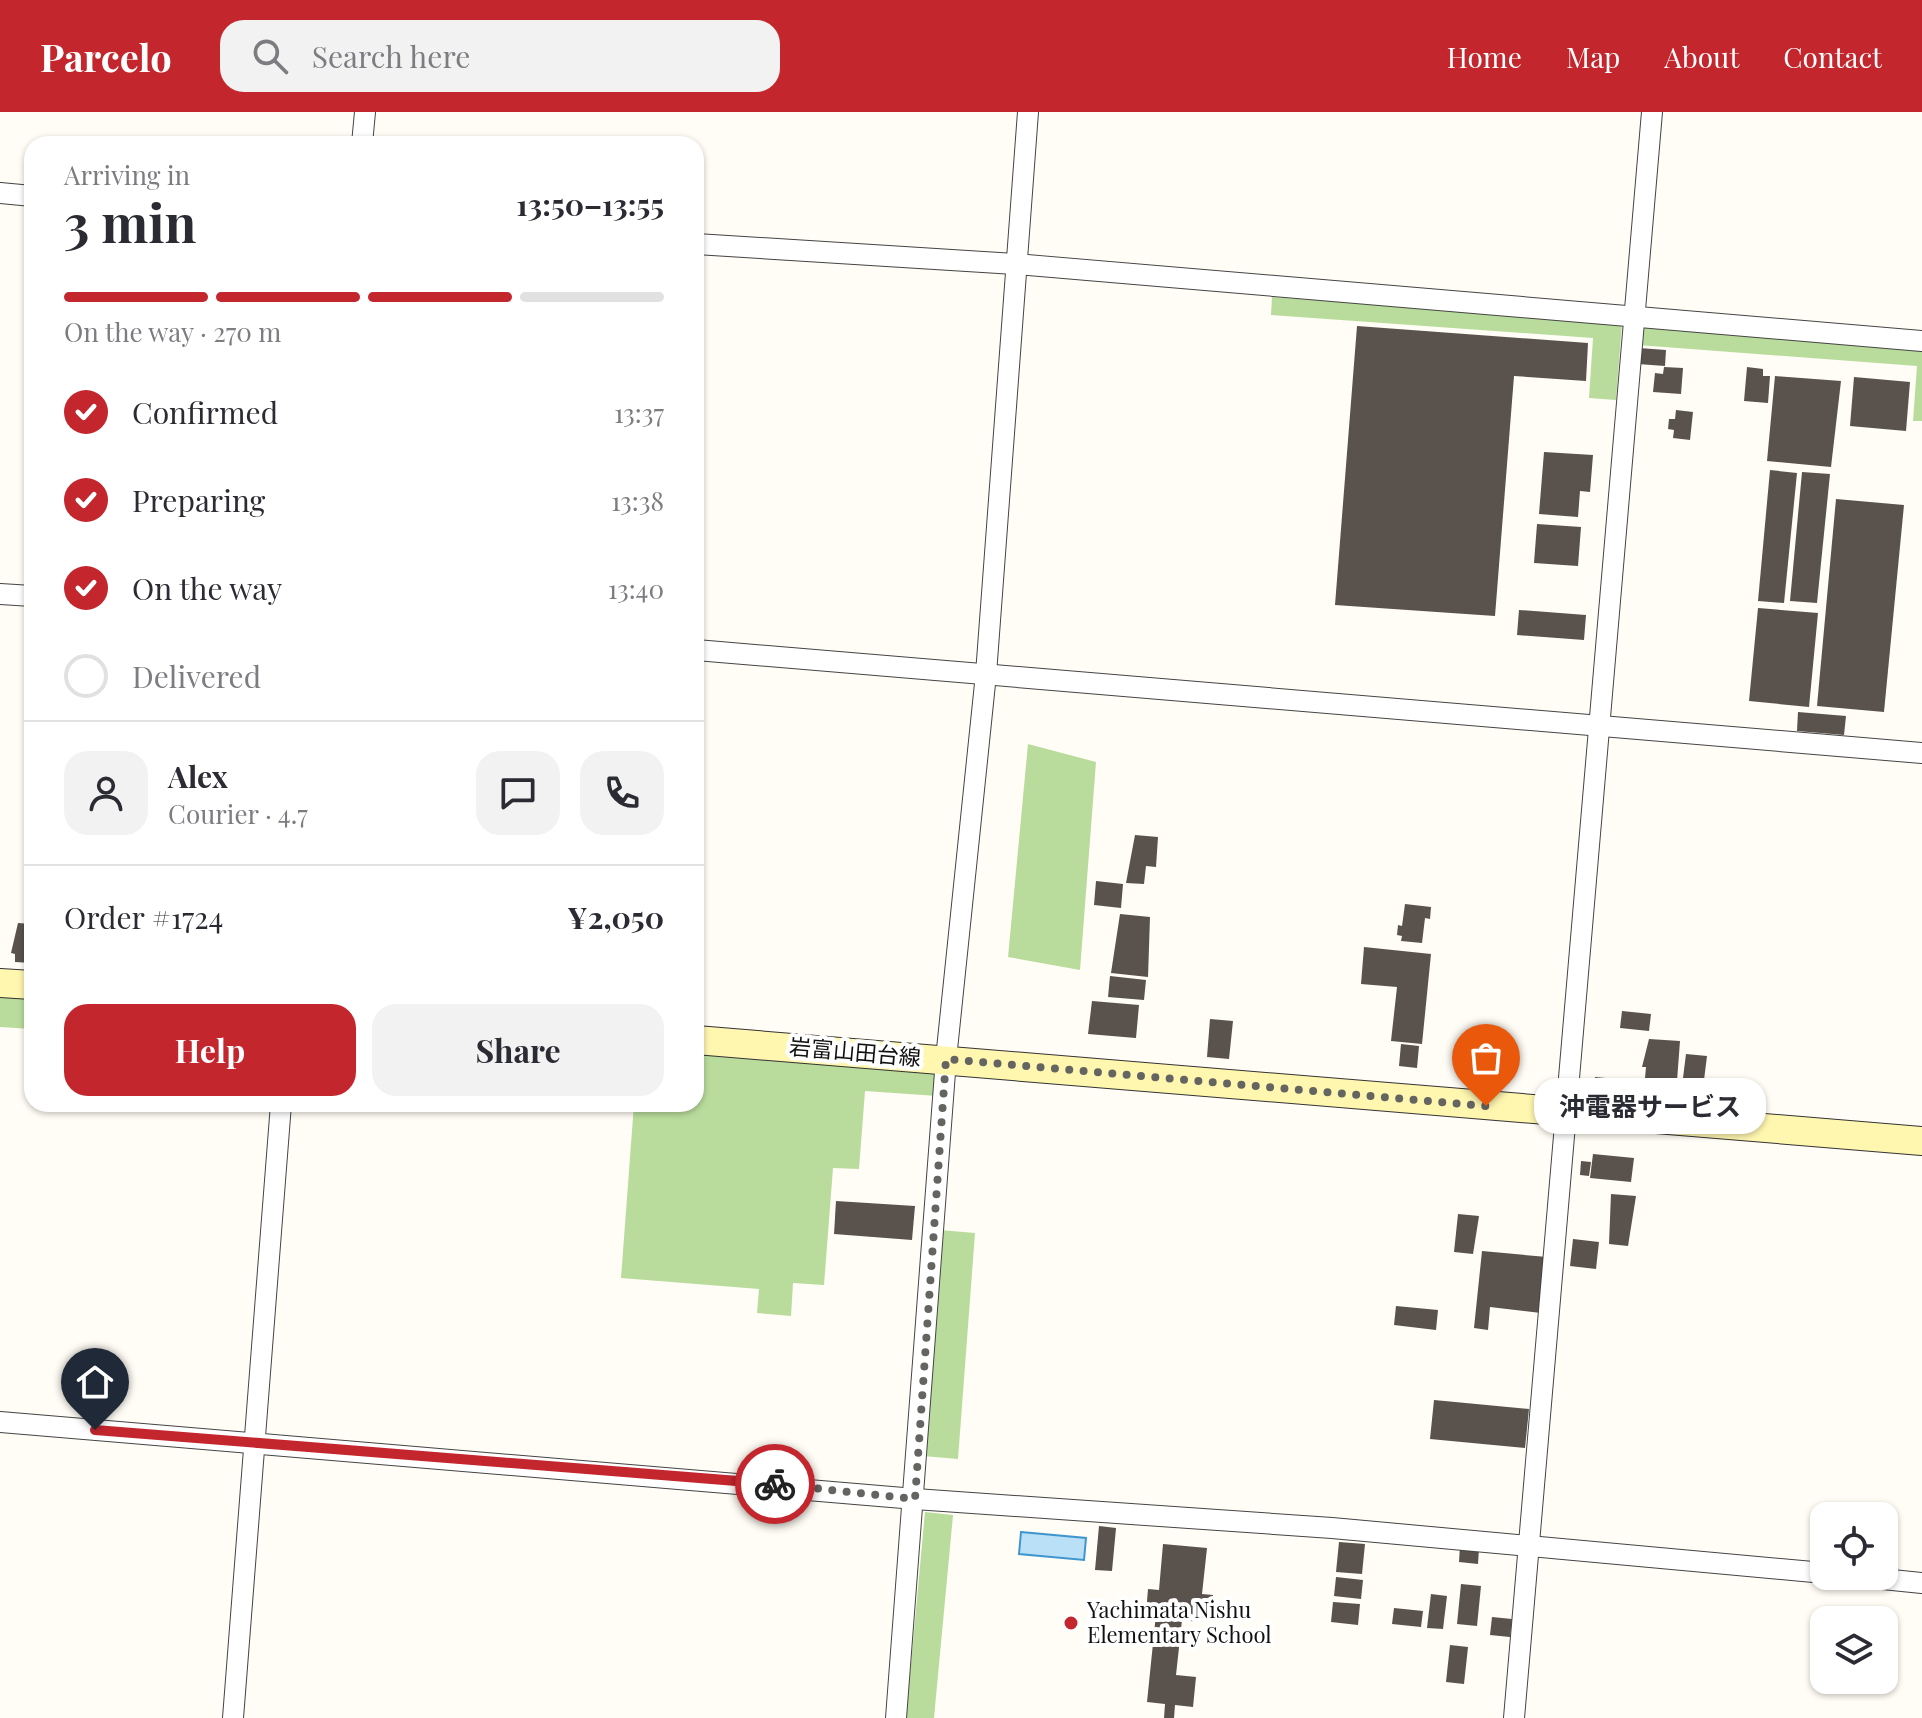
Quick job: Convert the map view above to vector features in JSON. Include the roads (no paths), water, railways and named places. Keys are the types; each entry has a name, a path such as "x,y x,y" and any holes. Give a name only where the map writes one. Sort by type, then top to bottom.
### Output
{"main road":[{"path":"0,983 24,984"},
{"name":"岩富山田台線","path":"704,1041 1922,1141"}],"street":[{"path":"363,136 365,112"},
{"path":"896,1718 946,1059 986,674 1028,112"},
{"path":"1514,1718 1569,1113 1652,112"},
{"path":"0,193 24,195"},
{"path":"704,245 1015,264 1922,341"},
{"path":"0,594 24,596"},
{"path":"704,651 1601,729 1922,753"},
{"path":"233,1718 280,1112"},
{"path":"0,1422 766,1483 915,1499 1332,1528 1810,1572"},
{"path":"1898,1581 1922,1583"}],"water":[{"path":"1021,1532 1086,1538 1084,1560 1019,1554"}],"place":[{"name":"沖電器サービス","path":"1486,1106"},
{"name":"Yachimata Nishu Elementary School","path":"1071,1623"}]}
